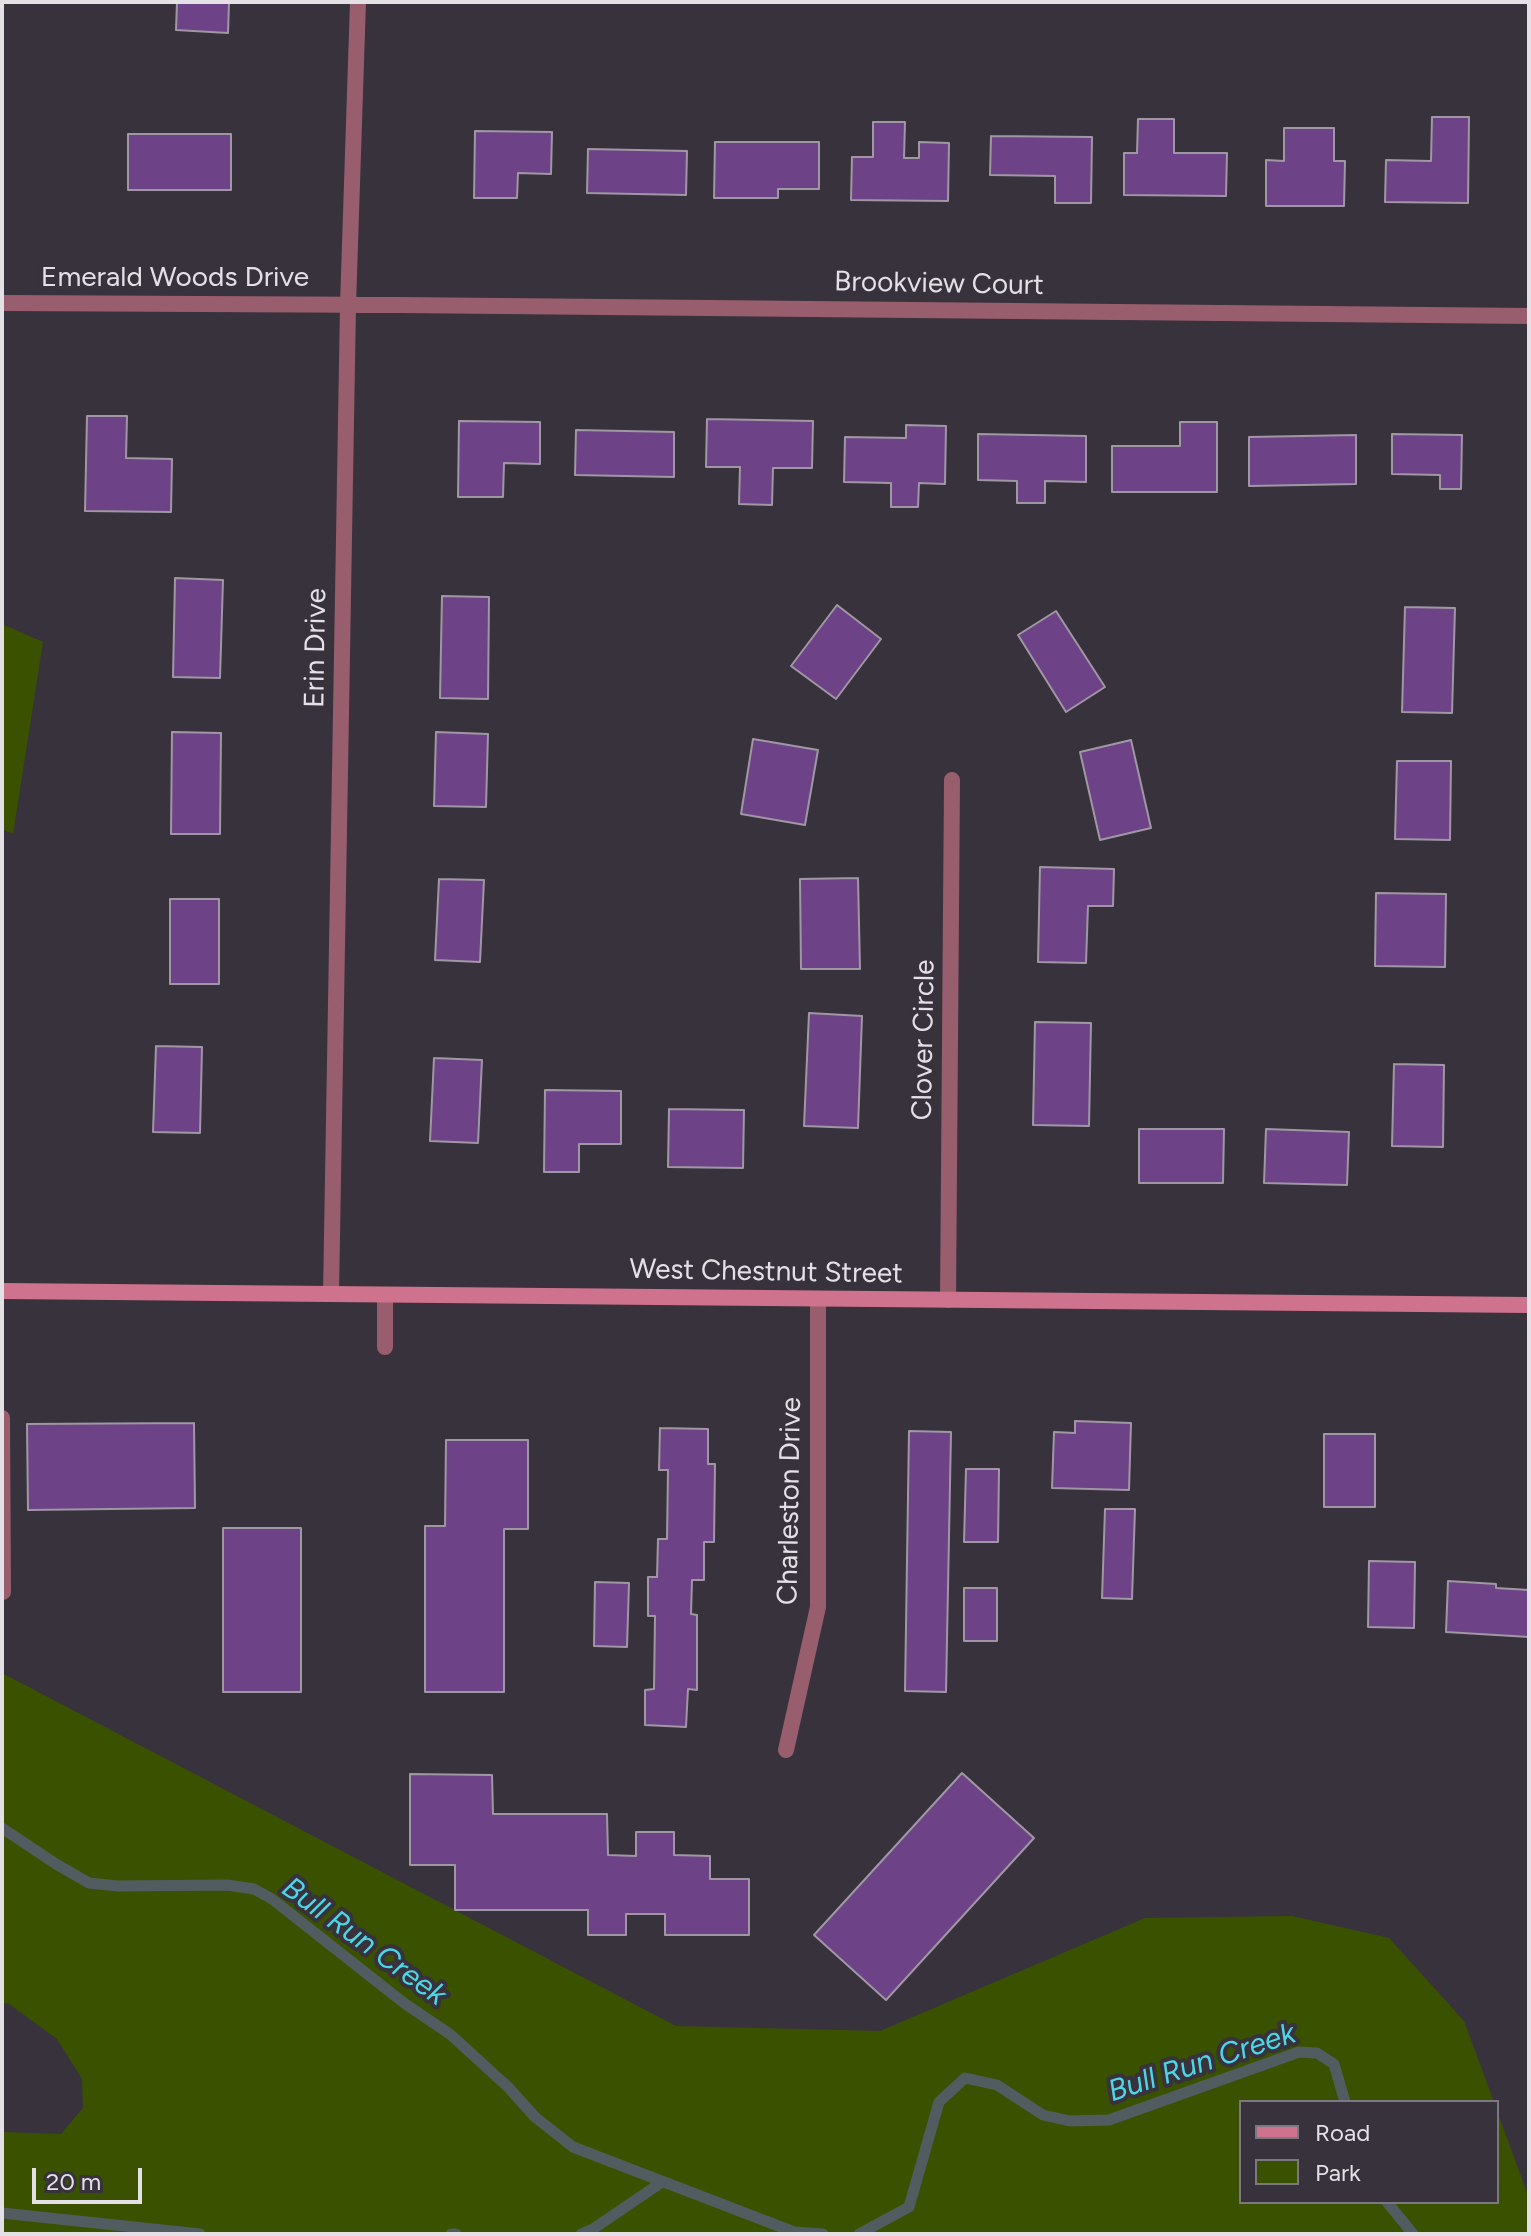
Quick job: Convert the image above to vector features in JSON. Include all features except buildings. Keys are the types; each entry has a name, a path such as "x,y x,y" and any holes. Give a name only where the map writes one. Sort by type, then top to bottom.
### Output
{"main road":[{"name":"West Chestnut Street","path":"2,1291 1529,1305"}],"street":[{"name":"Erin Drive","path":"331,1294 348,305 358,2"},
{"name":"Emerald Woods Drive","path":"2,303 348,305"},
{"name":"Brookview Court","path":"348,305 1529,316"},
{"name":"Clover Circle","path":"948,1300 952,780"},
{"path":"385,1295 385,1347"},
{"name":"Charleston Drive","path":"786,1750 818,1607 818,1299"},
{"path":"2,1418 3,1592"}],"green space":[{"path":"2,624 43,642 13,834 2,829"},
{"path":"2,1673 676,2026 880,2031 1145,1918 1292,1916 1389,1938 1464,2021 1493,2100 1239,2100 1239,2204 1499,2204 1499,2116 1529,2198 1529,2234 2,2234 2,2132 61,2134 83,2108 82,2079 57,2039 9,2004 2,2003"}],"waterway":[{"name":"Bull Run Creek","path":"2,1828 89,1883 118,1886 227,1885 254,1889 272,1899 404,2003 451,2035 508,2087 535,2117 573,2147 794,2232 823,2234"},
{"name":"Bull Run Creek","path":"859,2234 909,2207 939,2102 965,2078 997,2085 1043,2115 1070,2121 1109,2120 1299,2052 1317,2053 1334,2064 1344,2100"},
{"name":"Bull Run Creek","path":"581,2234 662,2182"},
{"name":"Bull Run Creek","path":"1389,2204 1413,2234"},
{"name":"Bull Run Creek","path":"2,2213 200,2234"},
{"name":"Bull Run Creek","path":"451,2234 456,2234"}]}
